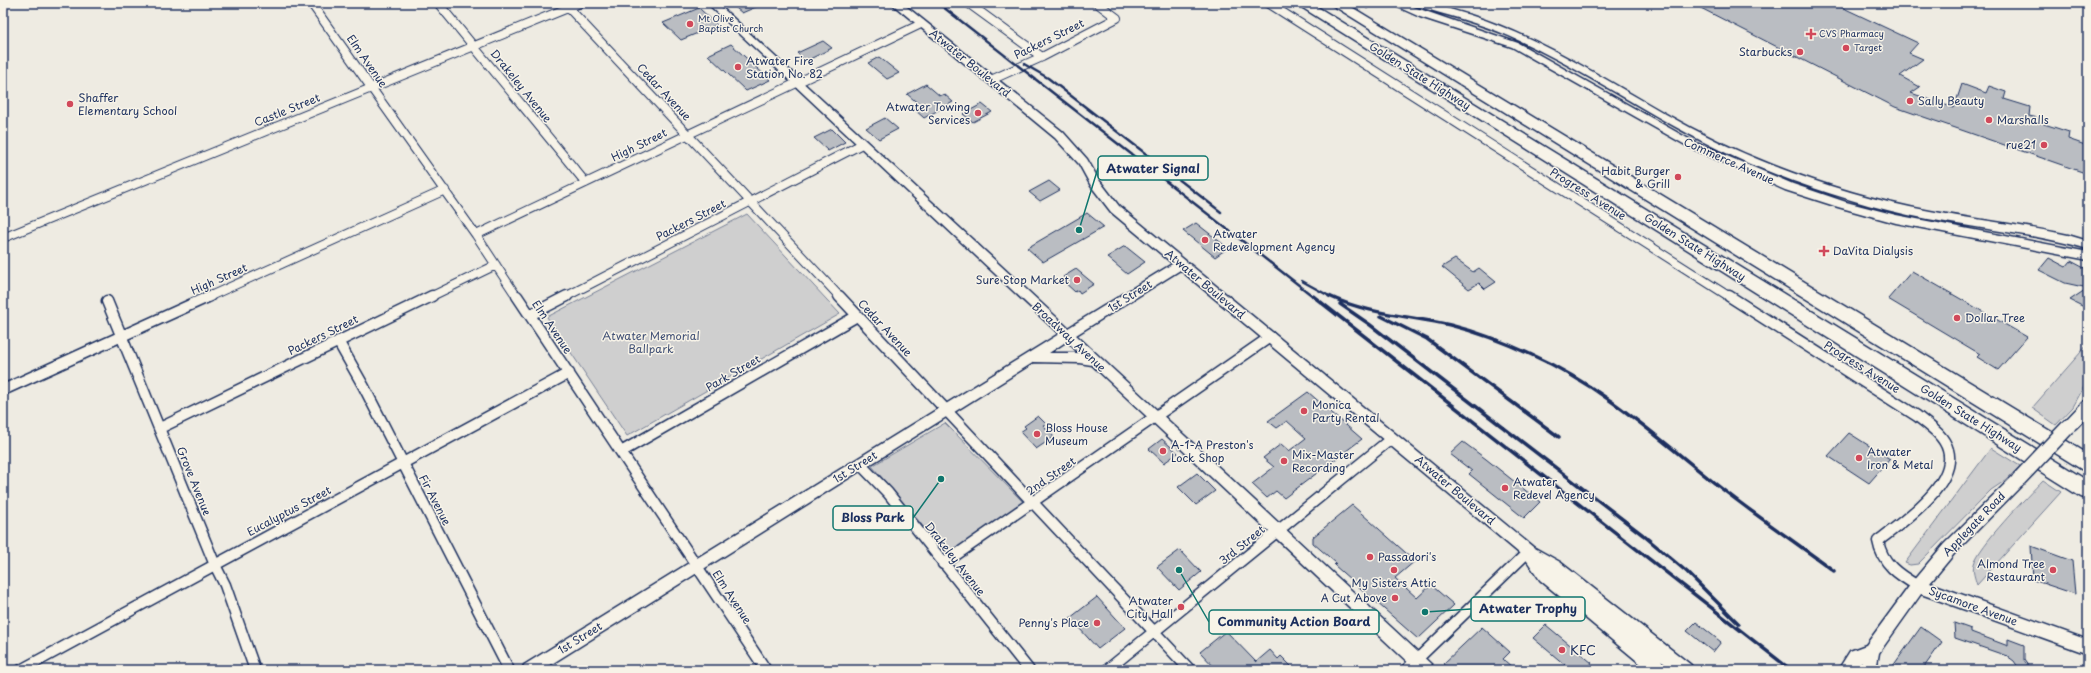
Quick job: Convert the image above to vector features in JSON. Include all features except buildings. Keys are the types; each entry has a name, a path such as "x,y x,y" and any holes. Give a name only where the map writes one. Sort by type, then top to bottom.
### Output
{"highway":[{"name":"Golden State Highway","path":"1302,3 2088,491"},
{"name":"Golden State Highway","path":"1336,3 2088,463"},
{"path":"2027,452 2088,503"}],"main road":[{"name":"Atwater Boulevard","path":"896,3 1059,135 1083,162 1095,183 1115,209 1528,552 1555,567 1685,670"},
{"name":"Applegate Road","path":"1866,670 1870,665 1871,651 1918,586 1949,549 2019,479 2088,406"},
{"name":"Atwater Boulevard","path":"1528,552 1545,575 1660,670"},
{"name":"Sycamore Avenue","path":"1918,586 2088,647"},
{"name":"Applegate Road","path":"1846,670 1856,656 1871,651"}],"street":[{"name":"Elm Avenue","path":"311,3 476,235 766,670"},
{"name":"Drakeley Avenue","path":"438,3 586,183"},
{"name":"Castle Street","path":"3,238 474,46 566,5 580,3"},
{"name":"Broadway Avenue","path":"712,3 1067,335 1157,417 1278,531 1417,667"},
{"path":"968,3 1042,57"},
{"name":"Packers Street","path":"991,80 1042,57 1117,18 1096,3"},
{"name":"Progress Avenue","path":"1268,3 1923,421 1940,436 1948,450 1950,460 1947,474 1918,509 1878,541"},
{"name":"Commerce Avenue","path":"1394,3 1413,11 1489,34 1514,45 1678,138 1726,162 1789,187 1860,210 1895,219 2047,246 2088,256"},
{"name":"Commerce Avenue","path":"1414,3 1474,20 1524,39 1690,132 1746,159 1804,181 1903,209 2023,230 2088,245"},
{"name":"Cedar Avenue","path":"566,5 1190,670"},
{"name":"High Street","path":"476,235 921,24"},
{"name":"Packers Street","path":"530,316 751,203 862,144"},
{"name":"High Street","path":"3,390 445,190"},
{"name":"1st Street","path":"529,670 1181,264"},
{"name":"Packers Street","path":"160,428 496,265"},
{"name":"Grove Avenue","path":"107,301 215,565 225,585 255,670"},
{"name":"Park Street","path":"621,452 857,316"},
{"name":"2nd Street","path":"943,564 1034,503 1270,338"},
{"name":"Fir Avenue","path":"338,341 364,387 510,670"},
{"path":"1031,357 1079,358 1096,361"},
{"name":"Eucalyptus Street","path":"21,670 569,373"},
{"name":"3rd Street","path":"1107,670 1392,438"},
{"name":"Drakeley Avenue","path":"860,464 888,493 943,564 1029,670"},
{"name":"Sycamore Avenue","path":"1878,541 1879,550 1884,561 1898,574 1918,586"},
{"path":"1417,667 1528,552"}],"green space":[{"name":"Atwater Memorial Ballpark","path":"747,214 840,314 627,436 547,317"},
{"path":"2088,344 2088,379 2073,407 2056,425 2032,408"},
{"path":"945,423 1027,506 949,557 872,466"},
{"path":"1991,448 2020,466 2006,480 1991,490 1918,564 1910,565 1905,563"},
{"path":"2043,480 2061,492 1977,585 1973,569 1977,556 2004,521"}],"waterway":[{"path":"1367,8 1371,3"}],"railway":[{"path":"938,3 1314,297"},
{"path":"1024,64 1048,78 1221,212"},
{"path":"1302,281 1330,296"},
{"path":"1313,296 1791,670"},
{"path":"1330,296 1373,311 1450,325 1471,331 1512,346 1558,368 1606,397 1651,431 1731,496 1834,571"},
{"path":"1340,304 1369,324 1643,535 1687,572 1739,624"},
{"path":"1381,316 1427,339 1559,437"}],"place":[{"name":"Mt Olive Baptist Church","path":"690,24"},
{"name":"CVS Pharmacy","path":"1811,34"},
{"name":"Target","path":"1846,48"},
{"name":"Starbucks","path":"1800,52"},
{"name":"Atwater Fire Station No. 82","path":"738,67"},
{"name":"Sally Beauty","path":"1910,101"},
{"name":"Shaffer Elementary School","path":"70,104"},
{"name":"Atwater Towing Services","path":"978,113"},
{"name":"Marshalls","path":"1989,120"},
{"name":"rue21","path":"2044,145"},
{"name":"Habit Burger & Grill","path":"1678,177"},
{"name":"Atwater Signal","path":"1079,230"},
{"name":"Atwater Redevelopment Agency","path":"1205,240"},
{"name":"DaVita Dialysis","path":"1824,251"},
{"name":"Sure Stop Market","path":"1077,280"},
{"name":"Dollar Tree","path":"1957,318"},
{"name":"Monica Party Rental","path":"1304,411"},
{"name":"Bloss House Museum","path":"1037,434"},
{"name":"A-1-A Preston's Lock Shop","path":"1163,451"},
{"name":"Atwater Iron & Metal","path":"1859,458"},
{"name":"Mix-Master Recording","path":"1284,461"},
{"name":"Bloss Park","path":"941,479"},
{"name":"Atwater Redevel Agency","path":"1505,488"},
{"name":"Passadori's","path":"1370,557"},
{"name":"Community Action Board","path":"1179,570"},
{"name":"My Sisters Attic","path":"1394,570"},
{"name":"Almond Tree Restaurant","path":"2053,570"},
{"name":"A Cut Above","path":"1395,598"},
{"name":"Atwater City Hall","path":"1181,607"},
{"name":"Atwater Trophy","path":"1425,612"},
{"name":"Penny's Place","path":"1097,623"},
{"name":"KFC","path":"1562,650"}]}
